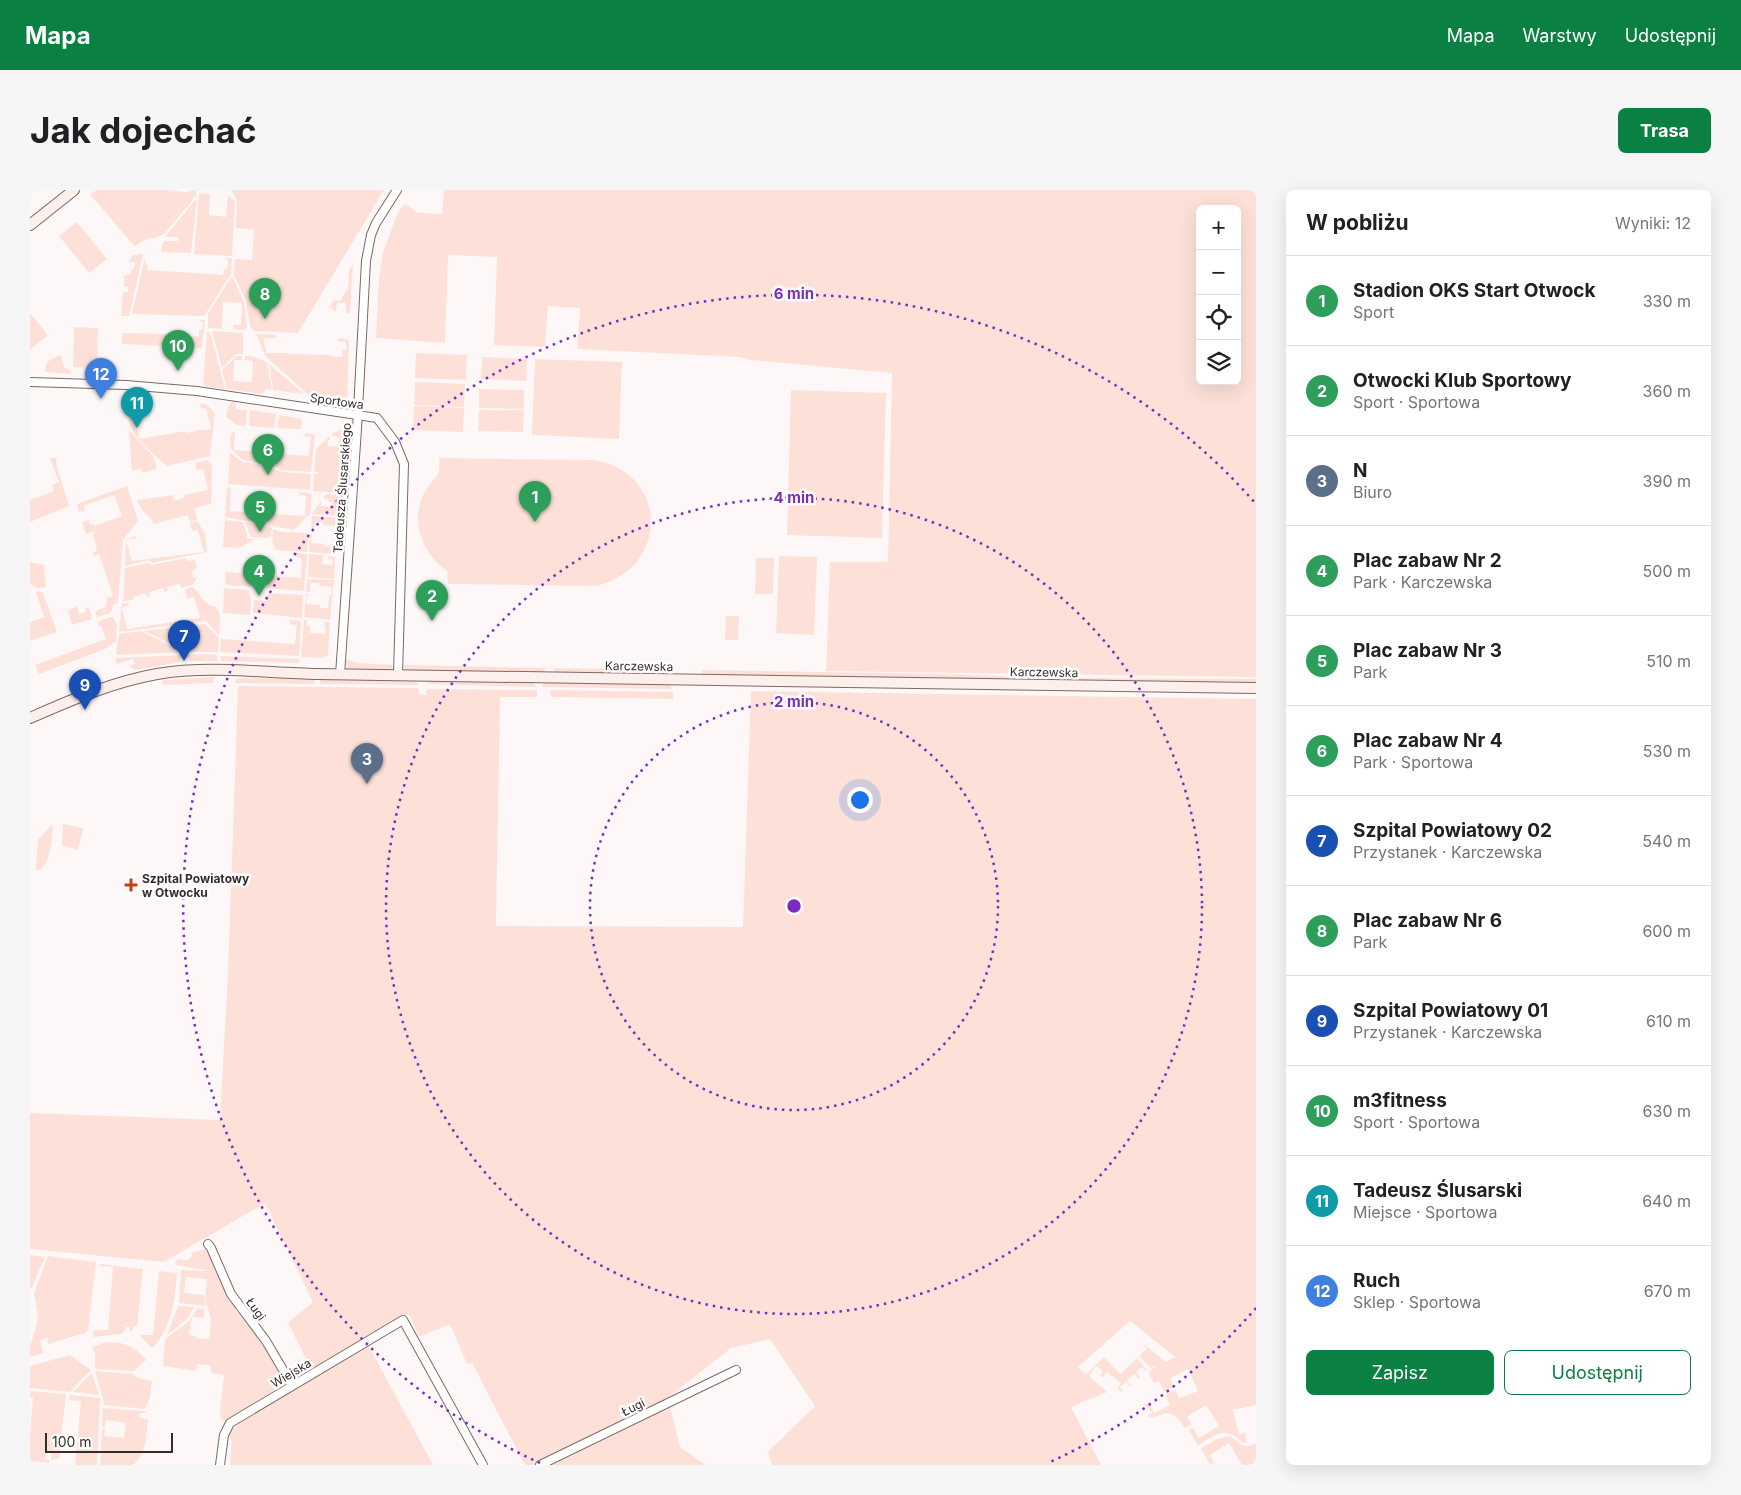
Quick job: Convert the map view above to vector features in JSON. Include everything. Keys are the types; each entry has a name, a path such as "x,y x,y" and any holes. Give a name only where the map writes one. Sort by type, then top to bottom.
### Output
{"main road":[{"path":"30,225 74,190"},
{"name":"Karczewska","path":"30,718 96,691 129,680 165,673 218,671 340,675 1256,688"}],"street":[{"name":"Tadeusza Ślusarskiego","path":"340,675 358,416 366,261 371,235 376,223 397,190"},
{"name":"Sportowa","path":"30,382 126,385 197,391 377,418 395,442 404,464 398,675"},
{"name":"Ługi","path":"208,1244 231,1294 266,1341 292,1385"},
{"name":"Wiejska","path":"220,1465 224,1435 230,1423 402,1320 483,1465"},
{"name":"Ługi","path":"540,1465 736,1370"}],"shaded area":[{"path":"97,190 168,190 185,192 196,190 196,196 164,234 144,240 134,246 90,194"},
{"path":"231,190 384,190 298,333 254,331 250,326 246,301 234,275 235,259 252,260 254,230 236,228 237,201"},
{"path":"444,190 1256,190 1256,677 826,671 830,562 888,562 892,373 750,360 740,357 577,349 580,308 548,306 545,347 494,345 497,257 448,255 445,343 376,338 379,278 383,252 399,210 405,204 418,213 442,214"},
{"path":"199,193 210,194 209,215 226,217 228,195 235,201 232,256 194,254"},
{"path":"197,198 191,253 161,252 164,241 179,241 178,237 165,237"},
{"path":"77,222 107,259 89,273 59,236"},
{"path":"143,254 129,316 121,316 123,292 128,292 128,287 124,286 124,276 131,274 131,269 134,269 135,262 128,262 133,255"},
{"path":"145,257 145,263 148,264 147,270 223,275 224,269 227,269 228,260 225,258 232,258 231,274 204,316 132,314"},
{"path":"353,264 350,313 346,313 346,303 337,303 336,312 330,307 334,300 340,301 348,288 349,271"},
{"path":"232,276 244,302 247,328 244,330 233,329 233,325 241,325 242,303 223,302 222,329 208,328 208,314"},
{"path":"30,313 48,335 30,350"},
{"path":"205,320 202,348 122,344 122,333 176,334 199,337 199,330 202,330 203,322 199,321"},
{"path":"74,327 98,328 97,368 73,367"},
{"path":"212,331 243,333 243,354 236,354 222,368"},
{"path":"207,332 210,332 225,389 205,386 203,384"},
{"path":"256,334 276,335 276,338 264,338 266,353 342,357 343,350 346,350 346,342 338,341 338,338 349,340 347,404 327,402 323,396 309,395 266,357"},
{"path":"416,353 467,355 466,380 415,378"},
{"path":"61,355 64,367 71,371 71,374 45,372 47,363"},
{"path":"237,356 242,356 242,360 234,360 233,381 252,382 253,361 245,360 245,356 252,356 267,362 272,390 267,389 262,394 227,389 222,370"},
{"path":"482,357 527,359 526,381 481,379"},
{"path":"535,359 622,362 619,439 532,435"},
{"path":"269,364 304,394 273,390"},
{"path":"415,382 465,384 464,407 414,405"},
{"path":"479,389 524,390 524,409 479,408"},
{"path":"791,390 886,393 882,538 787,535"},
{"path":"232,402 236,403 236,409 247,410 246,426 237,425 226,417 228,407"},
{"path":"200,404 206,404 215,413 210,456 167,466 150,451 133,432 128,419 141,414 142,416 134,418 140,439 186,431 186,433 211,429 206,408 201,409"},
{"path":"414,406 464,408 463,432 413,430"},
{"path":"250,410 276,414 274,428 249,426"},
{"path":"479,410 524,410 523,432 478,431"},
{"path":"279,415 302,419 301,429 277,428"},
{"path":"343,428 340,493 313,491 314,474 319,474 314,472 316,449 329,437 328,446 338,447 339,437 332,436 332,434"},
{"path":"129,430 153,456 157,469 142,473 141,469 132,471"},
{"path":"235,431 234,450 308,456 311,437 304,436 305,433 315,435 311,472 281,470 243,460 230,448 231,434"},
{"path":"230,452 242,462 253,463 283,472 311,474 310,490 228,484"},
{"path":"50,458 56,458 69,506 30,522 30,500 54,491 52,485 59,482"},
{"path":"439,458 594,460 619,468 636,482 647,501 651,521 648,542 637,561 620,576 596,586 448,584 447,571 438,564 425,546 421,536 418,515 424,493 438,474"},
{"path":"207,460 211,463 212,468 211,504 195,508 197,520 190,522 188,515 154,524 137,500 173,495 174,501 184,498 183,495 208,490 203,469 196,470 196,463"},
{"path":"127,486 138,521 123,540 118,603 113,605 111,613 97,617 95,611 106,607 107,598 113,596 99,554 94,556 93,552 97,551 93,533 95,531 86,534 82,522 88,520 90,525 94,524 95,526 122,516 114,495 84,506 85,511 79,512 77,504"},
{"path":"227,487 231,488 230,511 305,516 306,496 299,495 299,492 312,494 310,514 294,530 225,517"},
{"path":"326,494 340,495 338,516 312,514 321,501 321,506 333,507 333,502 323,498"},
{"path":"312,516 338,518 335,554 309,552 310,534 312,534 311,543 333,547 334,534 336,534 336,526 323,525 323,522 315,522 314,530 311,530"},
{"path":"225,520 243,522 247,539 256,539 239,548 223,547"},
{"path":"197,521 205,533 207,552 153,563 149,560 125,566 126,539 136,536 137,539 126,540 132,561 204,552 198,530 192,531 190,523"},
{"path":"245,522 270,526 272,528 271,535 269,538 251,537"},
{"path":"273,529 282,532 308,533 307,552 275,550 272,540"},
{"path":"296,553 307,554 304,591 225,585 226,572 301,578 302,558 295,557"},
{"path":"309,554 323,555 322,564 332,565 333,560 328,559 328,556 335,557 334,579 308,577"},
{"path":"779,556 817,557 814,635 776,633"},
{"path":"185,558 188,561 194,560 197,566 192,571 193,578 198,577 192,585 181,588 180,584 167,587 168,591 164,592 163,588 149,592 150,596 147,597 146,593 133,597 133,600 123,601 125,568"},
{"path":"756,558 774,558 773,594 755,594"},
{"path":"30,562 44,565 46,587 37,588 30,584"},
{"path":"307,579 334,580 330,620 304,617 306,594 309,594 306,604 320,605 320,608 328,608 332,587 319,586 319,583 310,583 310,592 306,591"},
{"path":"192,587 204,601 216,607 220,614 219,635 206,621 119,632 122,603 129,603 129,605 122,608 127,629 200,618 194,597 187,599 185,589"},
{"path":"224,588 249,590 251,602 250,615 223,613"},
{"path":"36,592 43,593 57,632 30,641 30,622 44,617"},
{"path":"268,593 303,595 302,618 253,613 254,600 267,601"},
{"path":"83,604 77,607 79,614 86,612 85,608 89,607 92,619 72,625 68,610"},
{"path":"726,616 739,616 738,640 725,640"},
{"path":"113,617 117,625 116,641 105,649 39,674 35,665 106,639 101,626 99,627 97,622"},
{"path":"290,620 301,621 299,656 220,652 221,639 295,644 297,625 290,624"},
{"path":"304,620 307,620 307,626 310,626 310,633 326,634 324,622 330,622 328,655 323,658 301,657"},
{"path":"205,624 219,638 218,652 188,652 144,631"},
{"path":"141,631 183,652 116,655 119,634"},
{"path":"217,655 217,661 189,661 189,658 180,658 180,662 136,670 129,666 135,664 133,659 116,664 116,658"},
{"path":"221,656 299,659 299,663 221,661"},
{"path":"345,659 357,663 394,665 386,671 349,670 345,664"},
{"path":"403,665 547,668 541,674 407,672"},
{"path":"553,668 673,670 671,675 555,674"},
{"path":"702,670 942,674 1050,678 1256,679 1256,683 702,676"},
{"path":"215,677 213,683 162,685 164,680"},
{"path":"236,679 315,679 315,683 235,683"},
{"path":"320,679 415,680 419,685 320,684"},
{"path":"432,680 534,682 536,687 427,684"},
{"path":"545,682 669,684 673,689 542,687"},
{"path":"238,686 418,688 419,694 426,695 427,689 537,690 537,697 500,697 496,926 743,927 751,691 1256,699 1256,1405 1233,1410 1239,1434 1245,1433 1247,1442 1242,1443 1231,1434 1226,1433 1215,1435 1198,1446 1189,1430 1193,1428 1199,1438 1219,1426 1206,1405 1187,1417 1191,1424 1185,1428 1175,1416 1168,1413 1149,1418 1148,1416 1152,1412 1144,1404 1149,1403 1154,1413 1170,1405 1165,1395 1175,1390 1179,1398 1198,1391 1188,1369 1170,1378 1174,1387 1164,1392 1159,1381 1154,1383 1149,1374 1155,1366 1151,1368 1139,1356 1147,1349 1140,1341 1166,1362 1175,1357 1130,1321 1078,1367 1086,1374 1104,1357 1120,1374 1137,1358 1147,1370 1142,1367 1136,1372 1140,1377 1138,1379 1134,1374 1127,1380 1130,1386 1126,1382 1120,1387 1122,1392 1117,1388 1121,1383 1107,1372 1103,1377 1100,1375 1103,1371 1096,1366 1089,1376 1107,1392 1071,1407 1101,1465 772,1465 768,1452 815,1406 770,1339 731,1348 668,1398 680,1447 706,1465 525,1465 472,1363 467,1364 450,1324 419,1337 409,1314 364,1337 433,1465 230,1465 232,1440 228,1435 234,1428 255,1412 315,1377 288,1323 313,1302 265,1203 164,1262 30,1249 30,1113 220,1120 228,973"},
{"path":"550,691 673,692 673,699 551,697"},
{"path":"52,824 52,840 48,859 40,870 36,870 38,840"},
{"path":"63,824 83,828 78,850 62,845"},
{"path":"206,1249 210,1252 236,1311 260,1339 272,1360 274,1360 282,1379 280,1385 274,1390 225,1421 221,1419 220,1410 224,1375 211,1373 211,1366 197,1364 196,1371 163,1366 165,1339 189,1321 197,1308 204,1309 204,1318 192,1317 189,1335 196,1336 196,1338 209,1339 211,1319 205,1298 207,1279 186,1277 184,1293 204,1295 206,1306 179,1303 181,1270 207,1271 176,1265 175,1262 178,1259 187,1260 191,1258 193,1252"},
{"path":"30,1255 45,1257 31,1289 30,1288"},
{"path":"48,1256 96,1262 88,1330 85,1333 48,1344 47,1338 40,1340 43,1353 30,1357 30,1346 38,1315 34,1293"},
{"path":"100,1264 143,1269 137,1326 133,1326 133,1331 130,1331 129,1327 125,1327 125,1331 121,1334 93,1337 94,1330 108,1330 113,1267 100,1266"},
{"path":"159,1271 177,1273 174,1302 165,1330 154,1347 151,1347 141,1335 153,1335"},
{"path":"178,1306 194,1307 187,1319 167,1335"},
{"path":"107,1342 129,1346 138,1351 146,1360 134,1371 95,1369 95,1352 92,1347"},
{"path":"70,1355 91,1370 70,1392 30,1388 30,1366"},
{"path":"95,1371 133,1374 138,1378 152,1381 150,1398 145,1409 104,1405"},
{"path":"92,1373 99,1395 73,1392"},
{"path":"30,1391 66,1394 59,1458 51,1460 52,1452 46,1452 45,1459 49,1460 49,1463 30,1461 33,1398 30,1397"},
{"path":"70,1395 100,1398 97,1465 75,1465 81,1401 69,1400"},
{"path":"103,1408 145,1411 146,1413 140,1413 139,1417 148,1420 145,1444 141,1455 133,1465 100,1465 102,1429 105,1429 104,1436 124,1438 126,1423 106,1420 105,1427 102,1426"},
{"path":"1230,1436 1244,1446 1256,1444 1256,1465 1242,1465 1229,1443 1210,1455 1214,1463 1210,1465 1201,1448 1217,1439"}],"place":[{"name":"Plac zabaw Nr 6","path":"265,319"},
{"name":"m3fitness","path":"178,371"},
{"name":"Ruch","path":"101,399"},
{"name":"Tadeusz Ślusarski","path":"137,428"},
{"name":"Plac zabaw Nr 4","path":"268,475"},
{"name":"Stadion OKS Start Otwock","path":"535,522"},
{"name":"Plac zabaw Nr 3","path":"260,532"},
{"name":"Plac zabaw Nr 2","path":"259,596"},
{"name":"Otwocki Klub Sportowy","path":"432,621"},
{"name":"Szpital Powiatowy 02","path":"184,661"},
{"name":"Szpital Powiatowy 01","path":"85,710"},
{"name":"N","path":"367,784"},
{"name":"Szpital Powiatowy w Otwocku","path":"131,885"}]}
